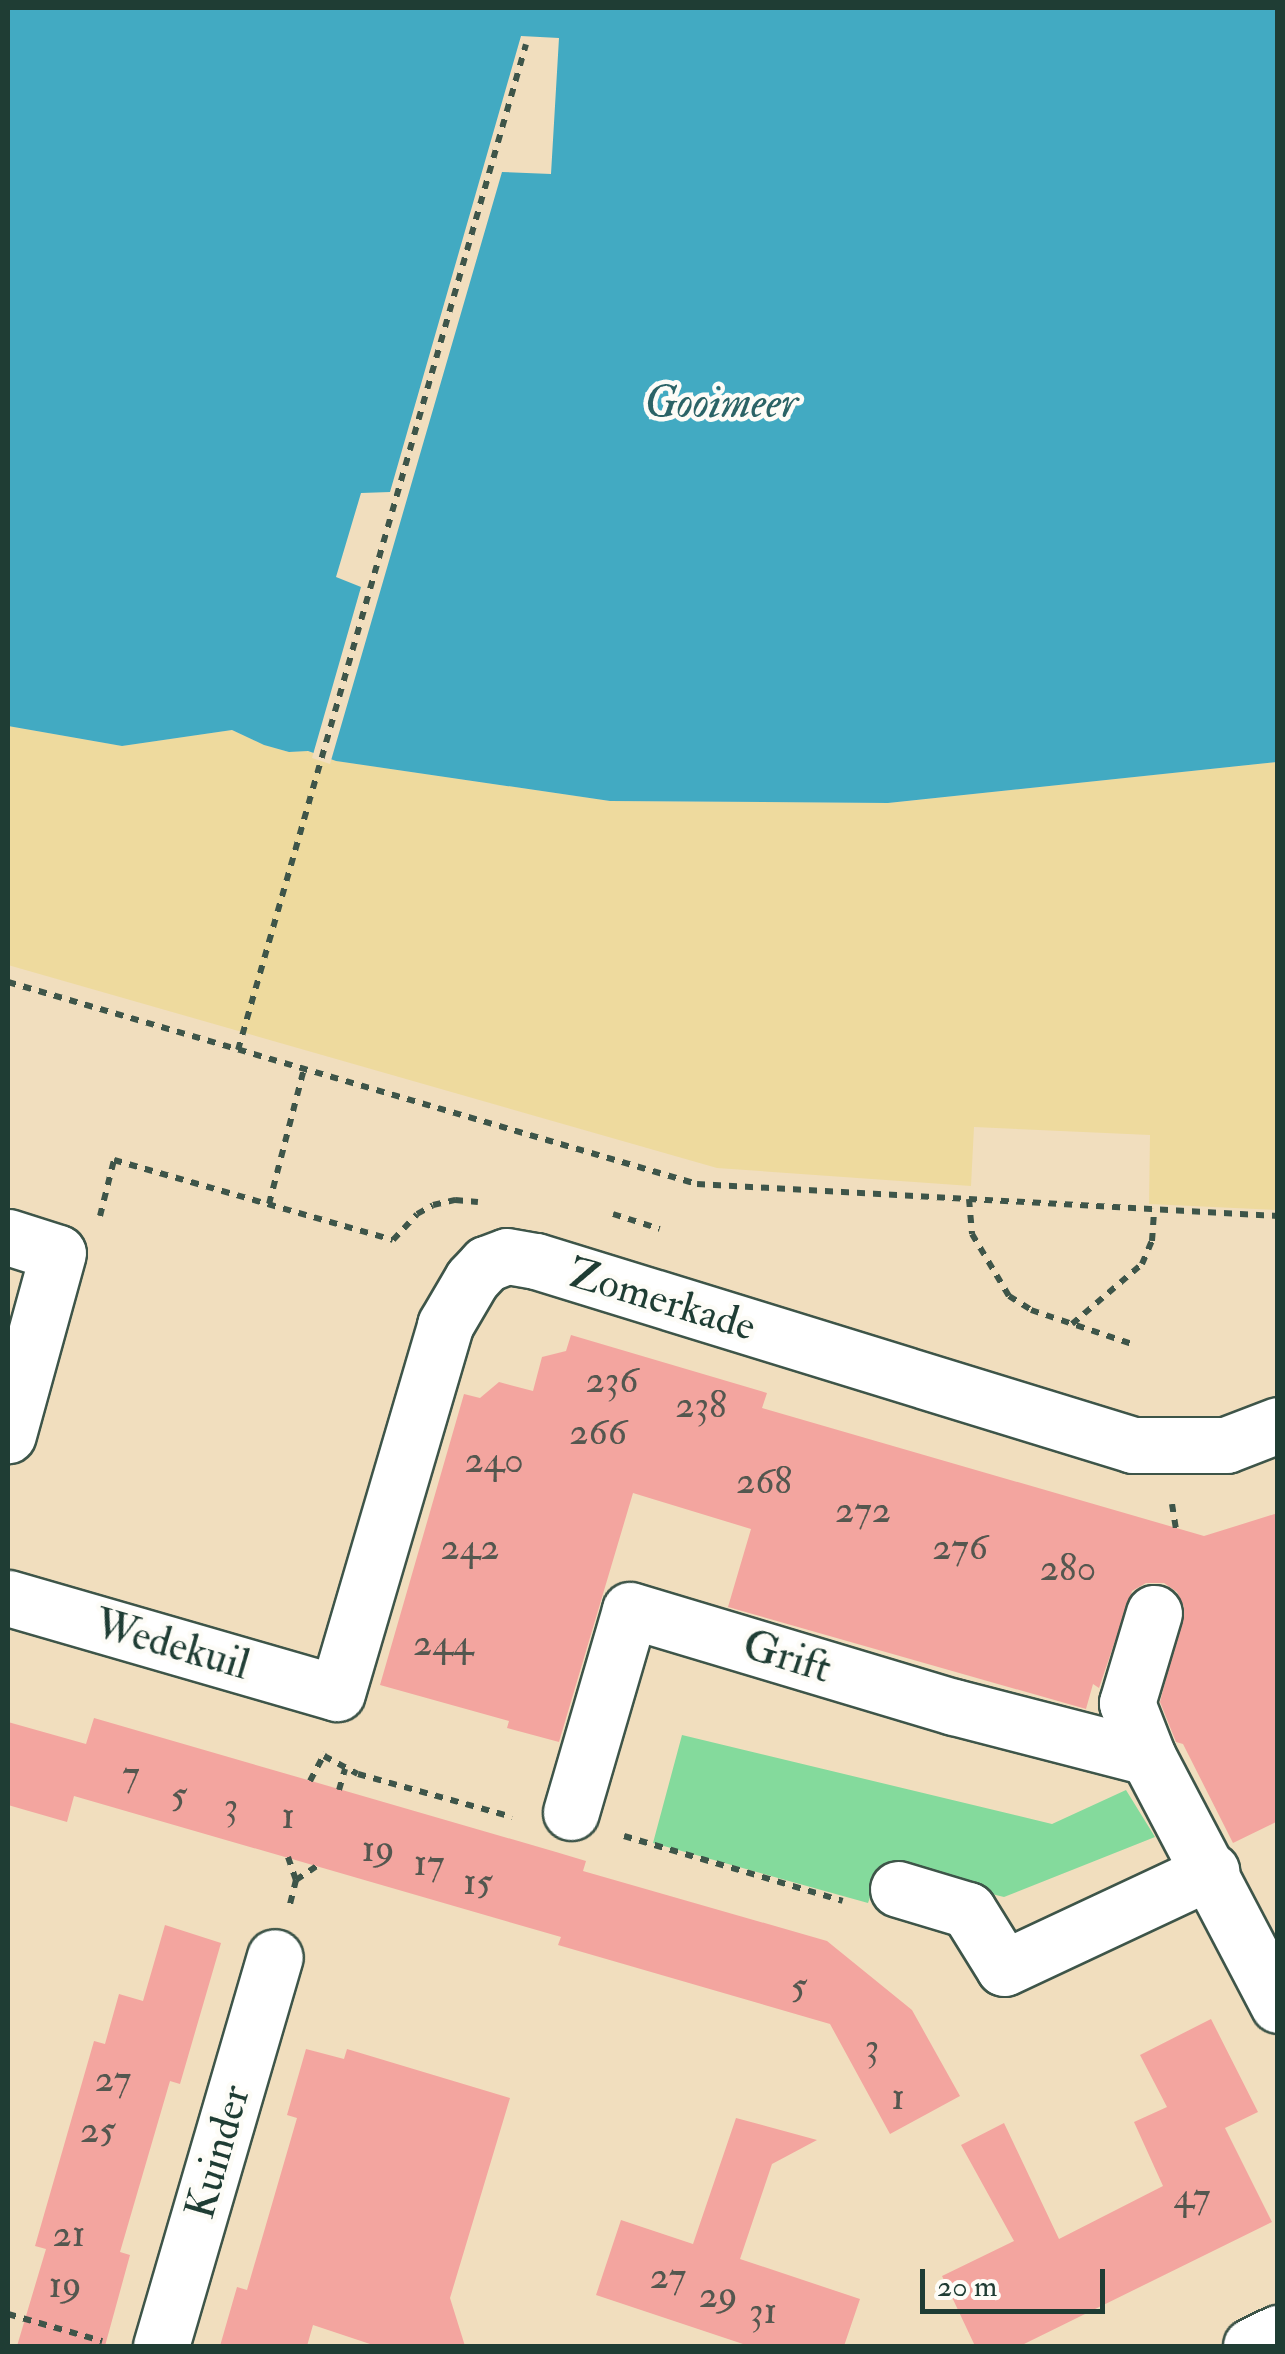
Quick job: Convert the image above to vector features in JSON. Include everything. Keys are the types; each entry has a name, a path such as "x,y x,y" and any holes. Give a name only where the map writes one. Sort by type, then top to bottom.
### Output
{"street":[{"path":"8,1435 33,1245"},
{"name":"Zomerkade","path":"337,1693 445,1325 472,1279 486,1264 507,1256 536,1261 1133,1445 1226,1445 1278,1425"},
{"name":"Wedekuil","path":"8,1598 337,1693"},
{"name":"Grift","path":"565,1821 630,1610 954,1707 1148,1757"},
{"path":"1154,1613 1127,1703 1148,1757 1278,2004"},
{"path":"898,1889 968,1910 1004,1968 1211,1871"},
{"name":"Kuinder","path":"162,2346 275,1956"},
{"path":"1251,2346 1278,2334"}],"path":[{"path":"238,1050 526,44"},
{"path":"8,982 697,1184 1278,1216"},
{"path":"268,1204 304,1069"},
{"path":"163,1173 393,1240 416,1214 434,1205 456,1200 492,1205"},
{"path":"969,1199 972,1234 1009,1296 1031,1310 1132,1344"},
{"path":"1072,1324 1142,1264 1152,1241 1154,1209"},
{"path":"613,1214 660,1228"},
{"path":"324,1756 345,1770 565,1821 866,1908 898,1889"},
{"path":"339,1790 345,1770"},
{"path":"296,1880 317,1866"},
{"path":"8,2314 121,2346"}],"green space":[{"path":"682,1735 1052,1824 1126,1790 1155,1837 1004,1897 881,1867 868,1903 653,1843"}],"sand":[{"path":"8,726 122,746 232,730 264,745 289,752 307,751 336,761 610,801 889,803 1277,762 1277,1210 1149,1204 1150,1135 974,1127 971,1186 717,1168 8,965"}],"water":[{"name":"Gooimeer","path":"8,8 1277,8 1277,762 888,803 610,801 336,761 308,751 289,752 264,745 232,730 122,746 8,726"}],"pier":[{"path":"521,36 559,38 551,174 502,172 330,764 312,758 361,587 336,577 361,493 390,492"}],"building":[{"path":"571,1335 767,1393 762,1408 1204,1536 1278,1513 1278,1821 1233,1843 1183,1744 1176,1742 1160,1702 1184,1607 1177,1592 1164,1583 1146,1583 1132,1591 1099,1688 1093,1684 1086,1709 728,1607 751,1529 633,1493 559,1742 507,1728 509,1721 380,1685 464,1394 480,1398 499,1382 533,1391 542,1357 566,1351"},
{"path":"94,1718 586,1861 583,1871 827,1941 912,2010 960,2096 890,2134 830,2024 558,1945 561,1937 74,1796 67,1822 8,1805 8,1722 86,1744"},
{"path":"165,1925 221,1943 180,2084 170,2081 120,2252 130,2255 105,2346 17,2346 46,2249 35,2246 94,2041 105,2044 119,1994 143,2001"},
{"path":"1211,2019 1258,2112 1225,2128 1272,2222 1020,2346 975,2346 942,2276 1014,2241 961,2145 1004,2123 1059,2239 1163,2186 1134,2122 1167,2107 1140,2055"},
{"path":"306,2049 344,2059 347,2049 510,2098 450,2298 465,2346 376,2346 313,2325 307,2346 220,2346 237,2287 247,2290 297,2118 287,2115"},
{"path":"736,2118 817,2140 772,2164 740,2259 860,2299 844,2346 749,2346 596,2295 621,2220 693,2244"}]}
